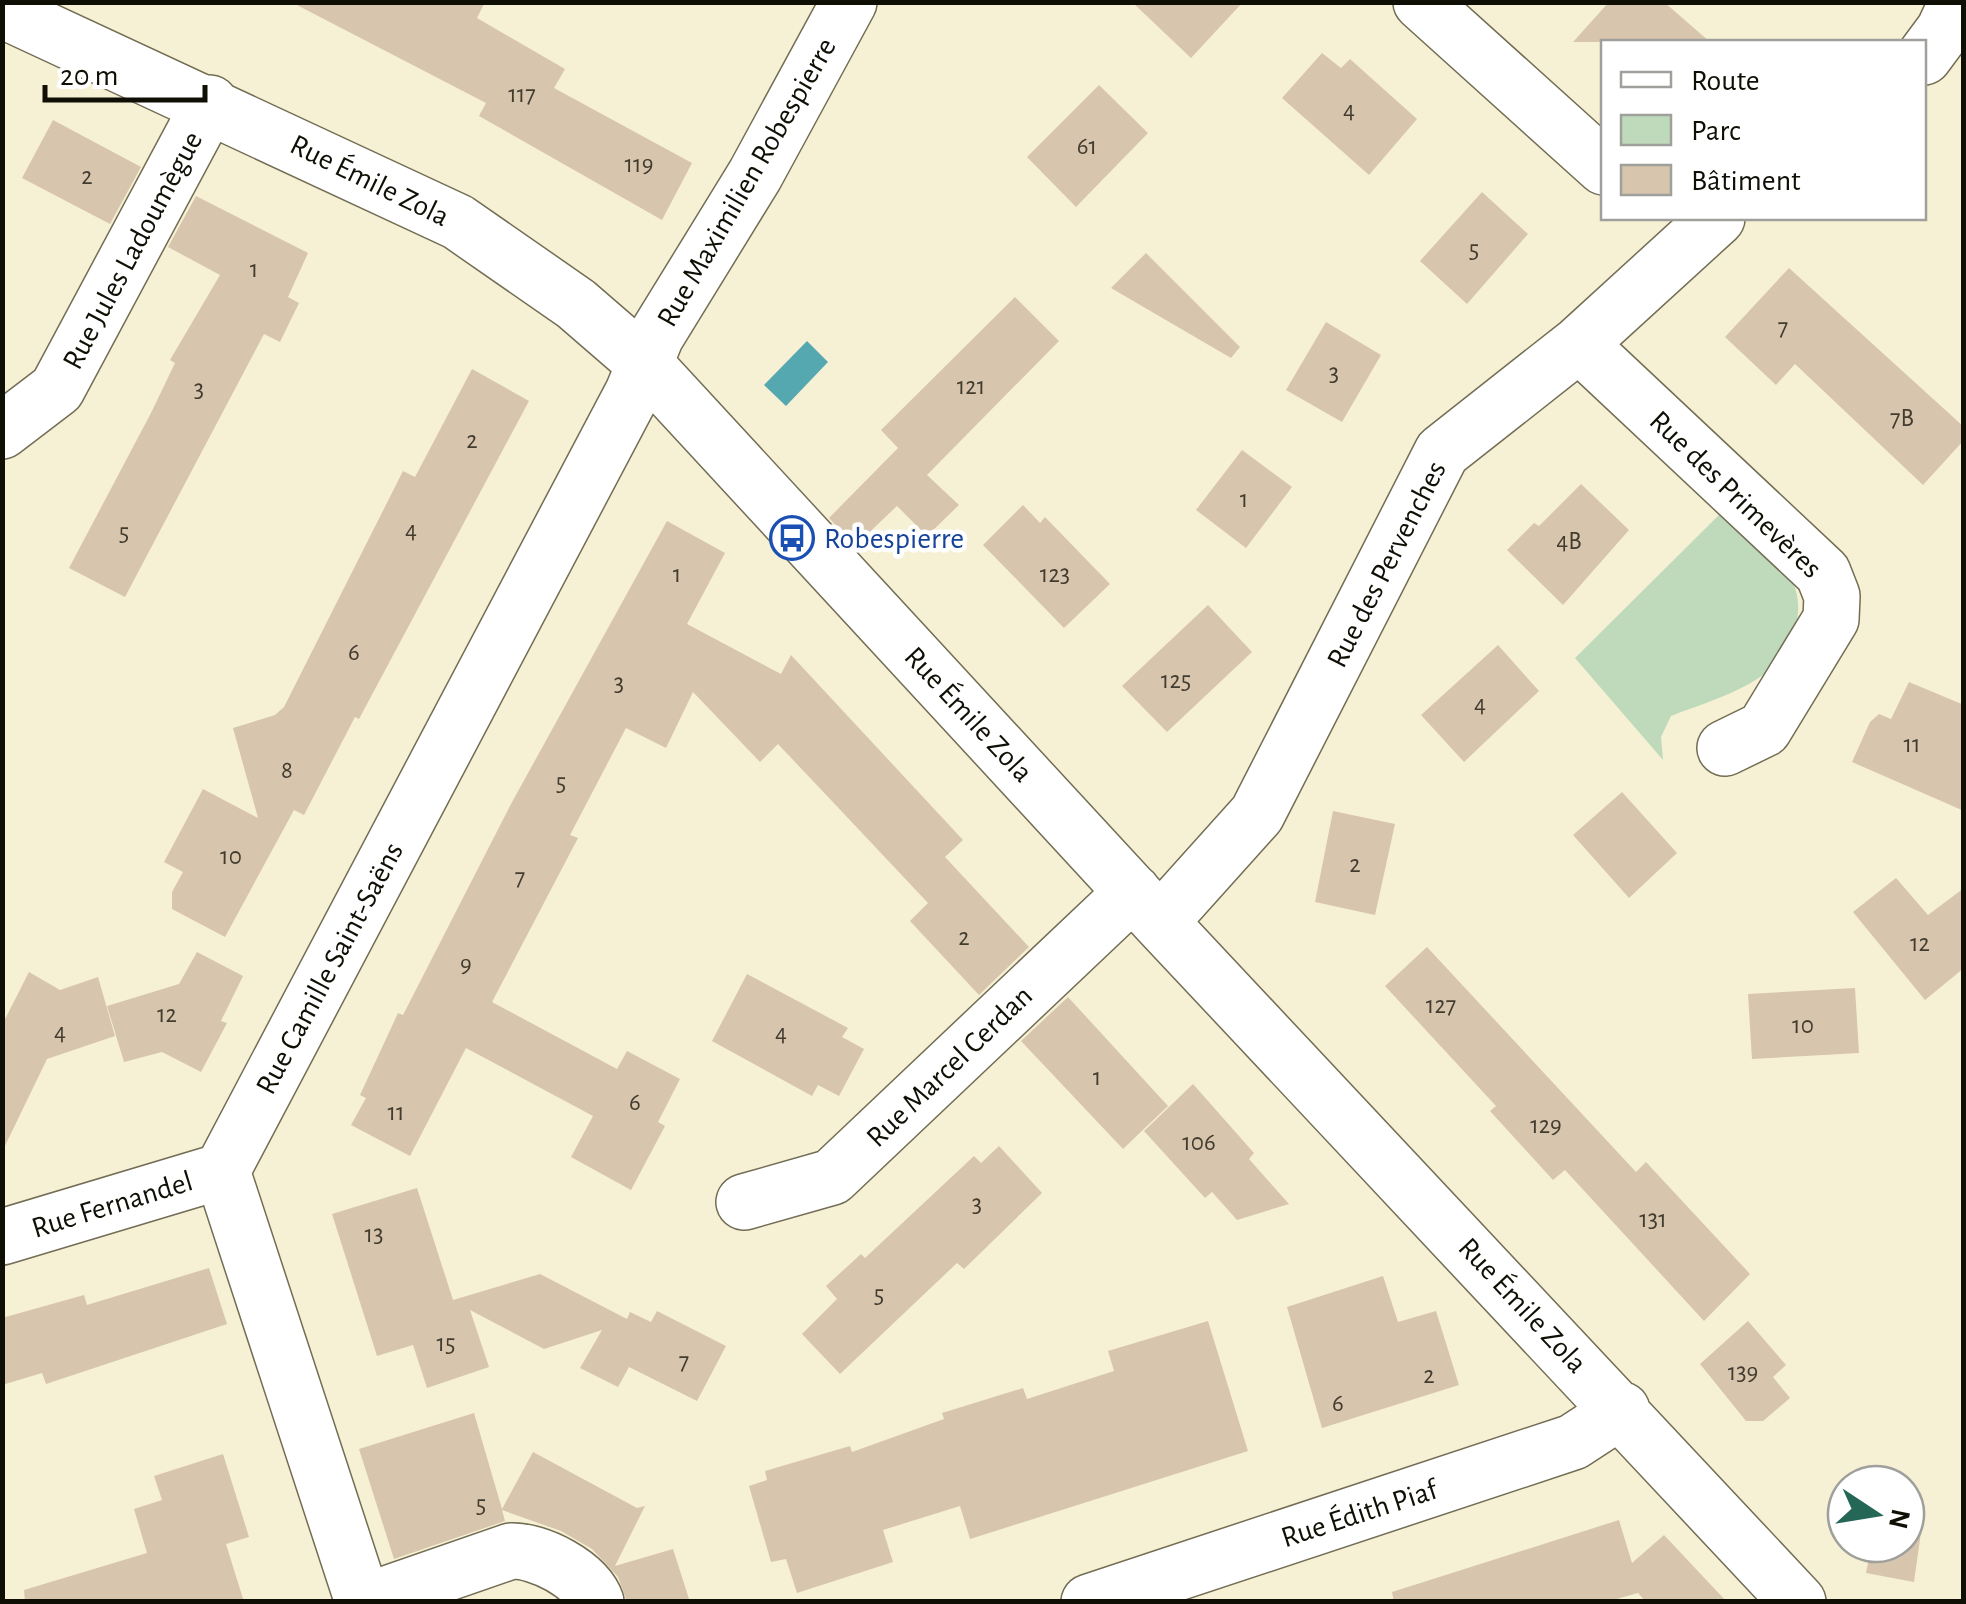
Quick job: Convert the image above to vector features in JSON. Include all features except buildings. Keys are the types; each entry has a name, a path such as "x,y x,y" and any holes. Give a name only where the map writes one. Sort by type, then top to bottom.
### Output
{"street":[{"name":"Rue Maximilien Robespierre","path":"643,362 755,175 849,2"},
{"path":"1421,2 1601,164"},
{"path":"1926,54 1944,30 1957,2"},
{"name":"Rue Émile Zola","path":"2,10 210,103 458,222 576,304 643,362 1146,907 1622,1410 1798,1602"},
{"name":"Rue Jules Ladoumègue","path":"2,431 57,389 210,103"},
{"name":"Rue des Pervenches","path":"1146,907 1264,802 1442,452 1579,344 1687,226"},
{"name":"Rue des Primevères","path":"1579,344 1824,574 1832,596 1831,619 1764,729 1725,748"},
{"name":"Rue Camille Saint-Saëns","path":"222,1171 632,392 643,362"},
{"name":"Rue Marcel Cerdan","path":"744,1202 832,1178 1146,907"},
{"path":"222,1171 364,1602 510,1551 532,1550 592,1589 596,1602"},
{"name":"Rue Fernandel","path":"2,1236 222,1171"},
{"name":"Rue Édith Piaf","path":"1088,1602 1573,1442 1622,1410"}],"green space":[{"path":"1721,513 1791,580 1798,603 1794,635 1784,654 1753,682 1671,716 1661,737 1663,760 1575,658"}],"water":[{"path":"807,341 828,362 786,406 764,385"}],"place":[{"name":"Robespierre","path":"792,538"}]}
